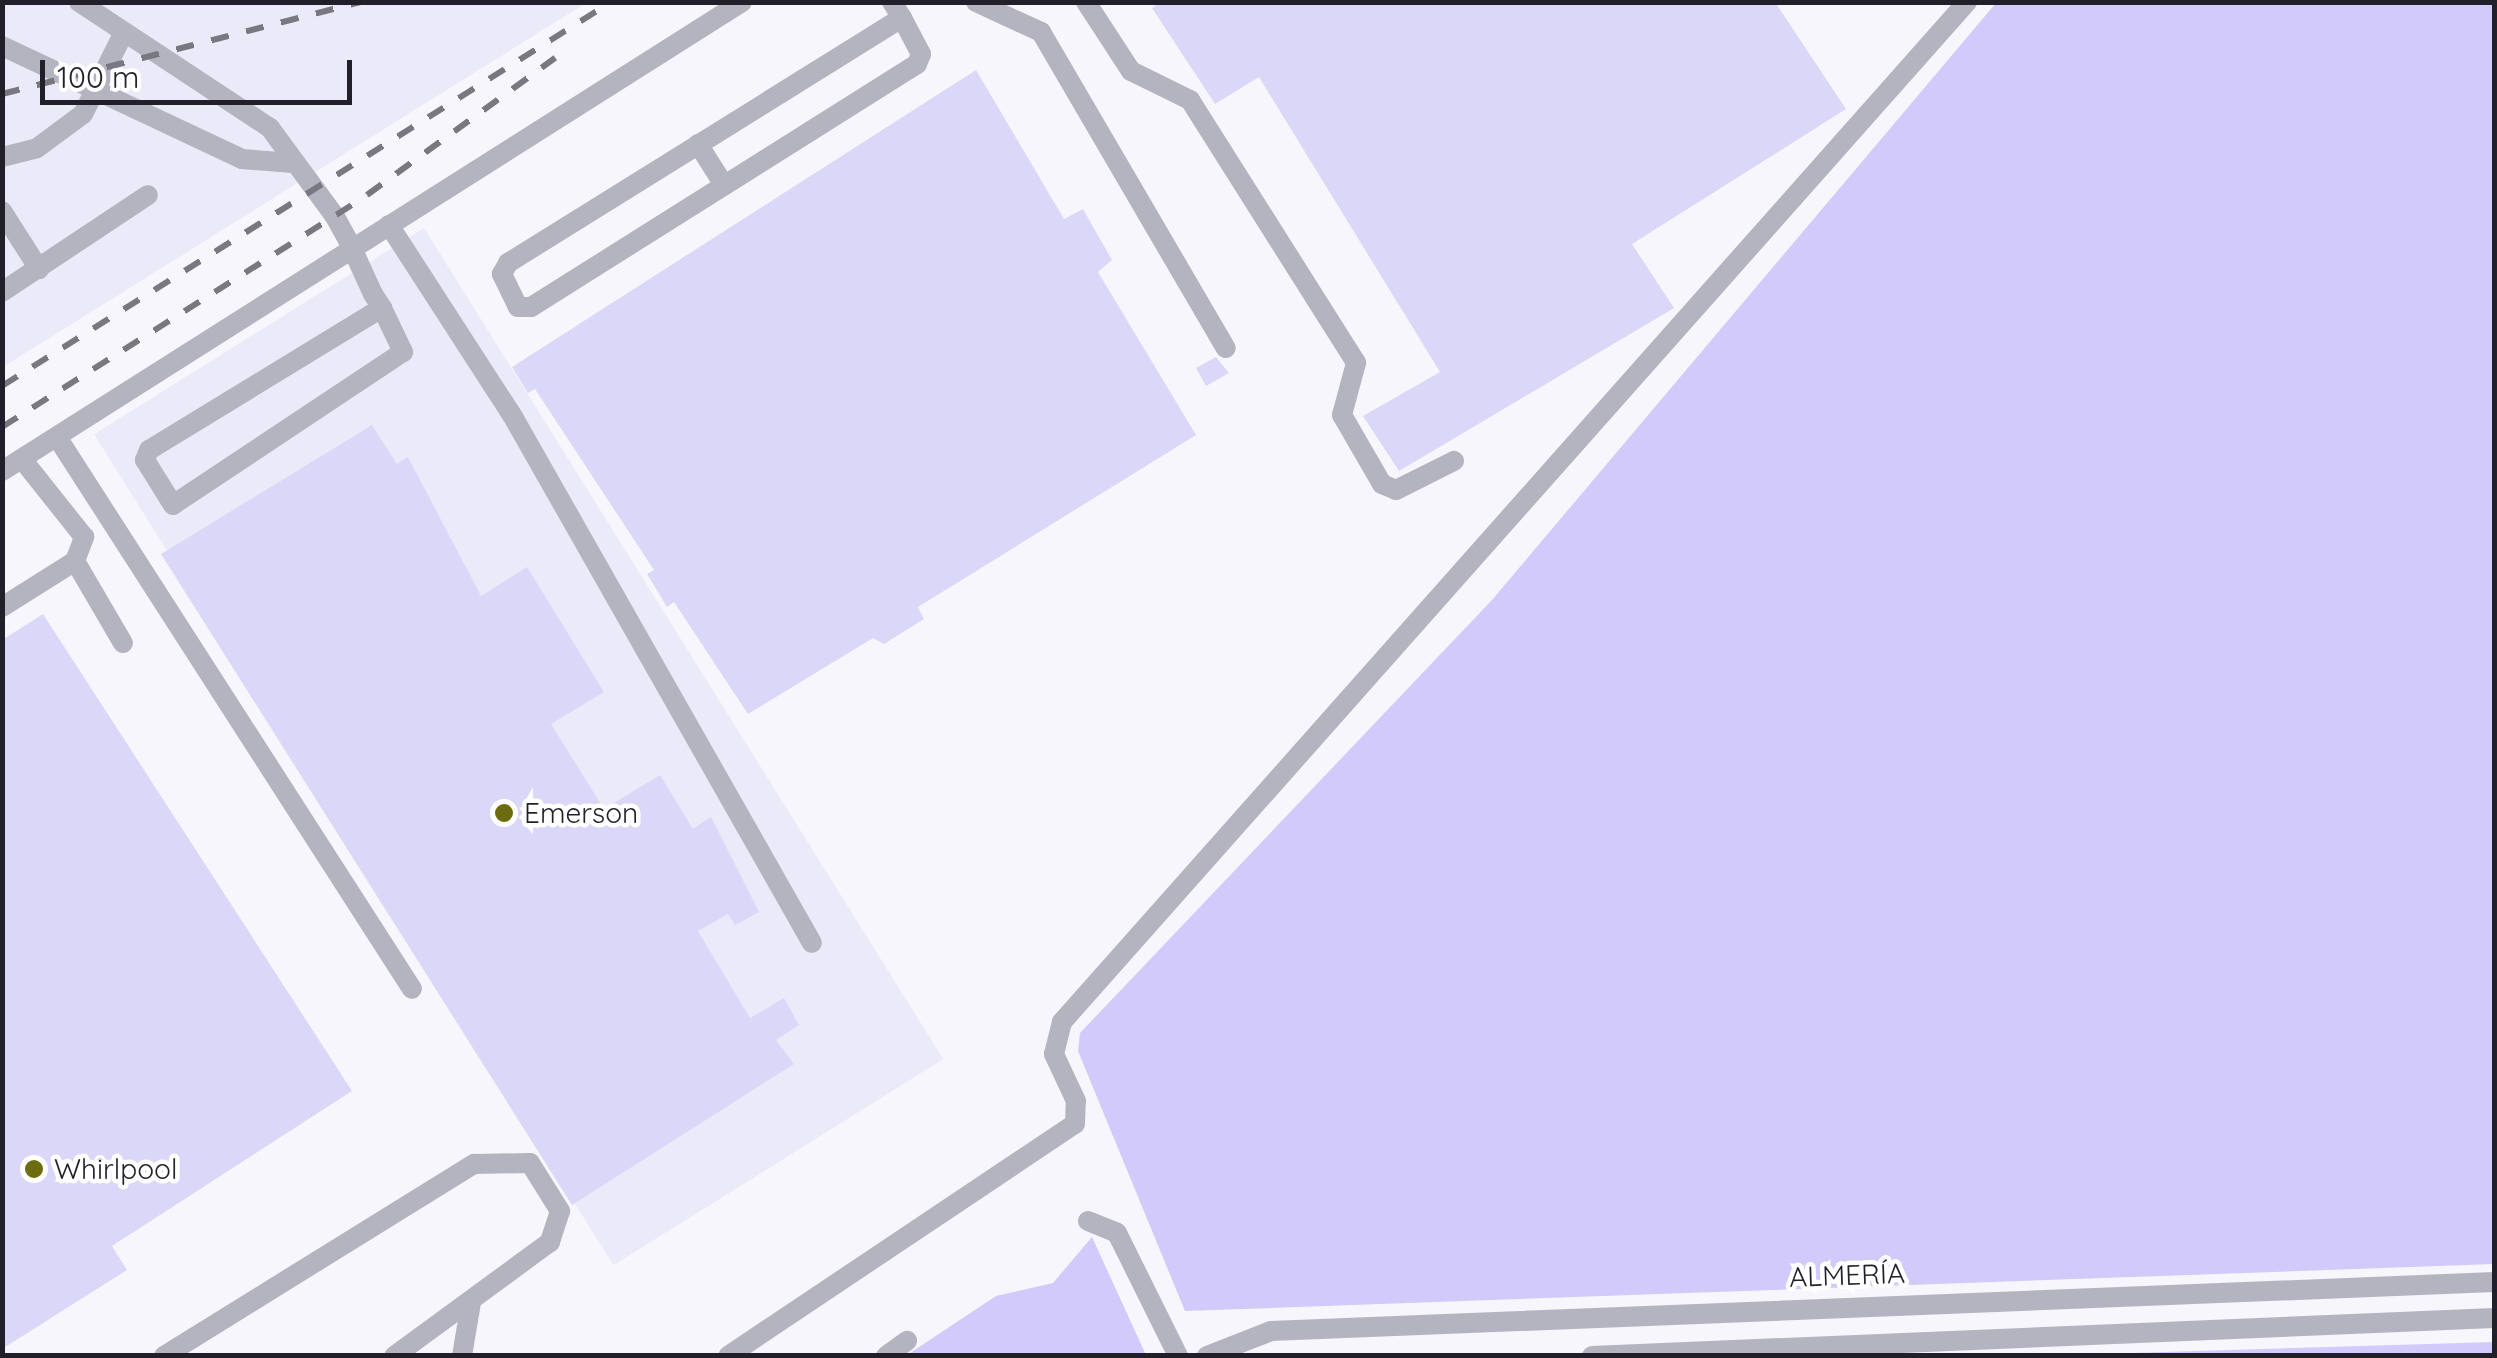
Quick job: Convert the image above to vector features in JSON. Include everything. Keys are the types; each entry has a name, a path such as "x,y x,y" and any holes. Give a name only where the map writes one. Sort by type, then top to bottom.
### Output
{"street":[{"path":"79,2 124,34 253,112 294,163 352,248 382,308 400,358 173,505 146,464 150,450 382,308"},
{"path":"2,472 742,2"},
{"path":"976,2 1040,32 1226,348"},
{"path":"1086,2 1131,71 1190,100 1356,362 1342,416 1382,484 1396,490 1454,461"},
{"path":"728,1356 1075,1124 1076,1101 1054,1054 1062,1022 1967,2"},
{"path":"897,10 917,64 531,307 514,302 502,274 508,263 698,144 897,10"},
{"path":"2,157 63,133 97,91 124,34"},
{"path":"2,46 242,159 294,163"},
{"path":"698,144 724,185"},
{"path":"2,292 148,195"},
{"path":"2,211 39,269"},
{"path":"389,225 512,415 812,943"},
{"path":"57,437 412,990"},
{"path":"22,459 82,526 75,561 122,642"},
{"path":"2,607 75,561"},
{"path":"164,1356 474,1164 530,1163 555,1194 558,1226 539,1255 394,1356"},
{"path":"1088,1220 1117,1232 1178,1356"},
{"name":"ALMERÍA","path":"1208,1355 1271,1331 1516,1326 1749,1306 2494,1282"},
{"path":"2142,1292 2142,1329"},
{"path":"462,1356 471,1302"},
{"path":"1748,1342 1749,1306"},
{"path":"1592,1356 1748,1342 2494,1318"},
{"path":"886,1356 907,1341"}],"shaded area":[{"path":"3,3 586,3 3,367"},
{"path":"1996,3 2494,3 2494,1264 1185,1311 1078,1051 1080,1033 1492,600"},
{"path":"424,228 943,1059 613,1265 94,434"},
{"path":"1092,1237 1146,1355 907,1355 996,1296 1053,1283"},
{"path":"2494,1342 2494,1356 2064,1355"}],"building":[{"path":"1161,2 1775,2 1846,109 1632,244 1674,308 1399,471 1363,416 1440,372 1259,77 1215,104 1152,8"},
{"path":"976,70 1064,219 1083,209 1112,260 1098,272 1196,435 918,607 924,619 884,644 873,638 748,714 674,602 667,607 647,574 654,570 535,389 528,393 512,367"},
{"path":"1216,357 1229,373 1206,386 1196,368"},
{"name":"Emerson","path":"372,425 397,464 408,457 481,596 527,567 604,692 551,724 604,809 660,775 693,829 711,817 759,912 735,925 728,914 698,931 750,1018 784,998 799,1025 776,1040 794,1064 572,1205 161,554"},
{"path":"43,614 352,1091 112,1246 127,1270 2,1349 2,640"}],"railway":[{"path":"2,94 361,2"},
{"path":"2,386 611,2"},
{"path":"2,427 367,195 555,58"}],"place":[{"name":"Emerson","path":"504,813"},
{"name":"Whirlpool","path":"34,1169"}]}
